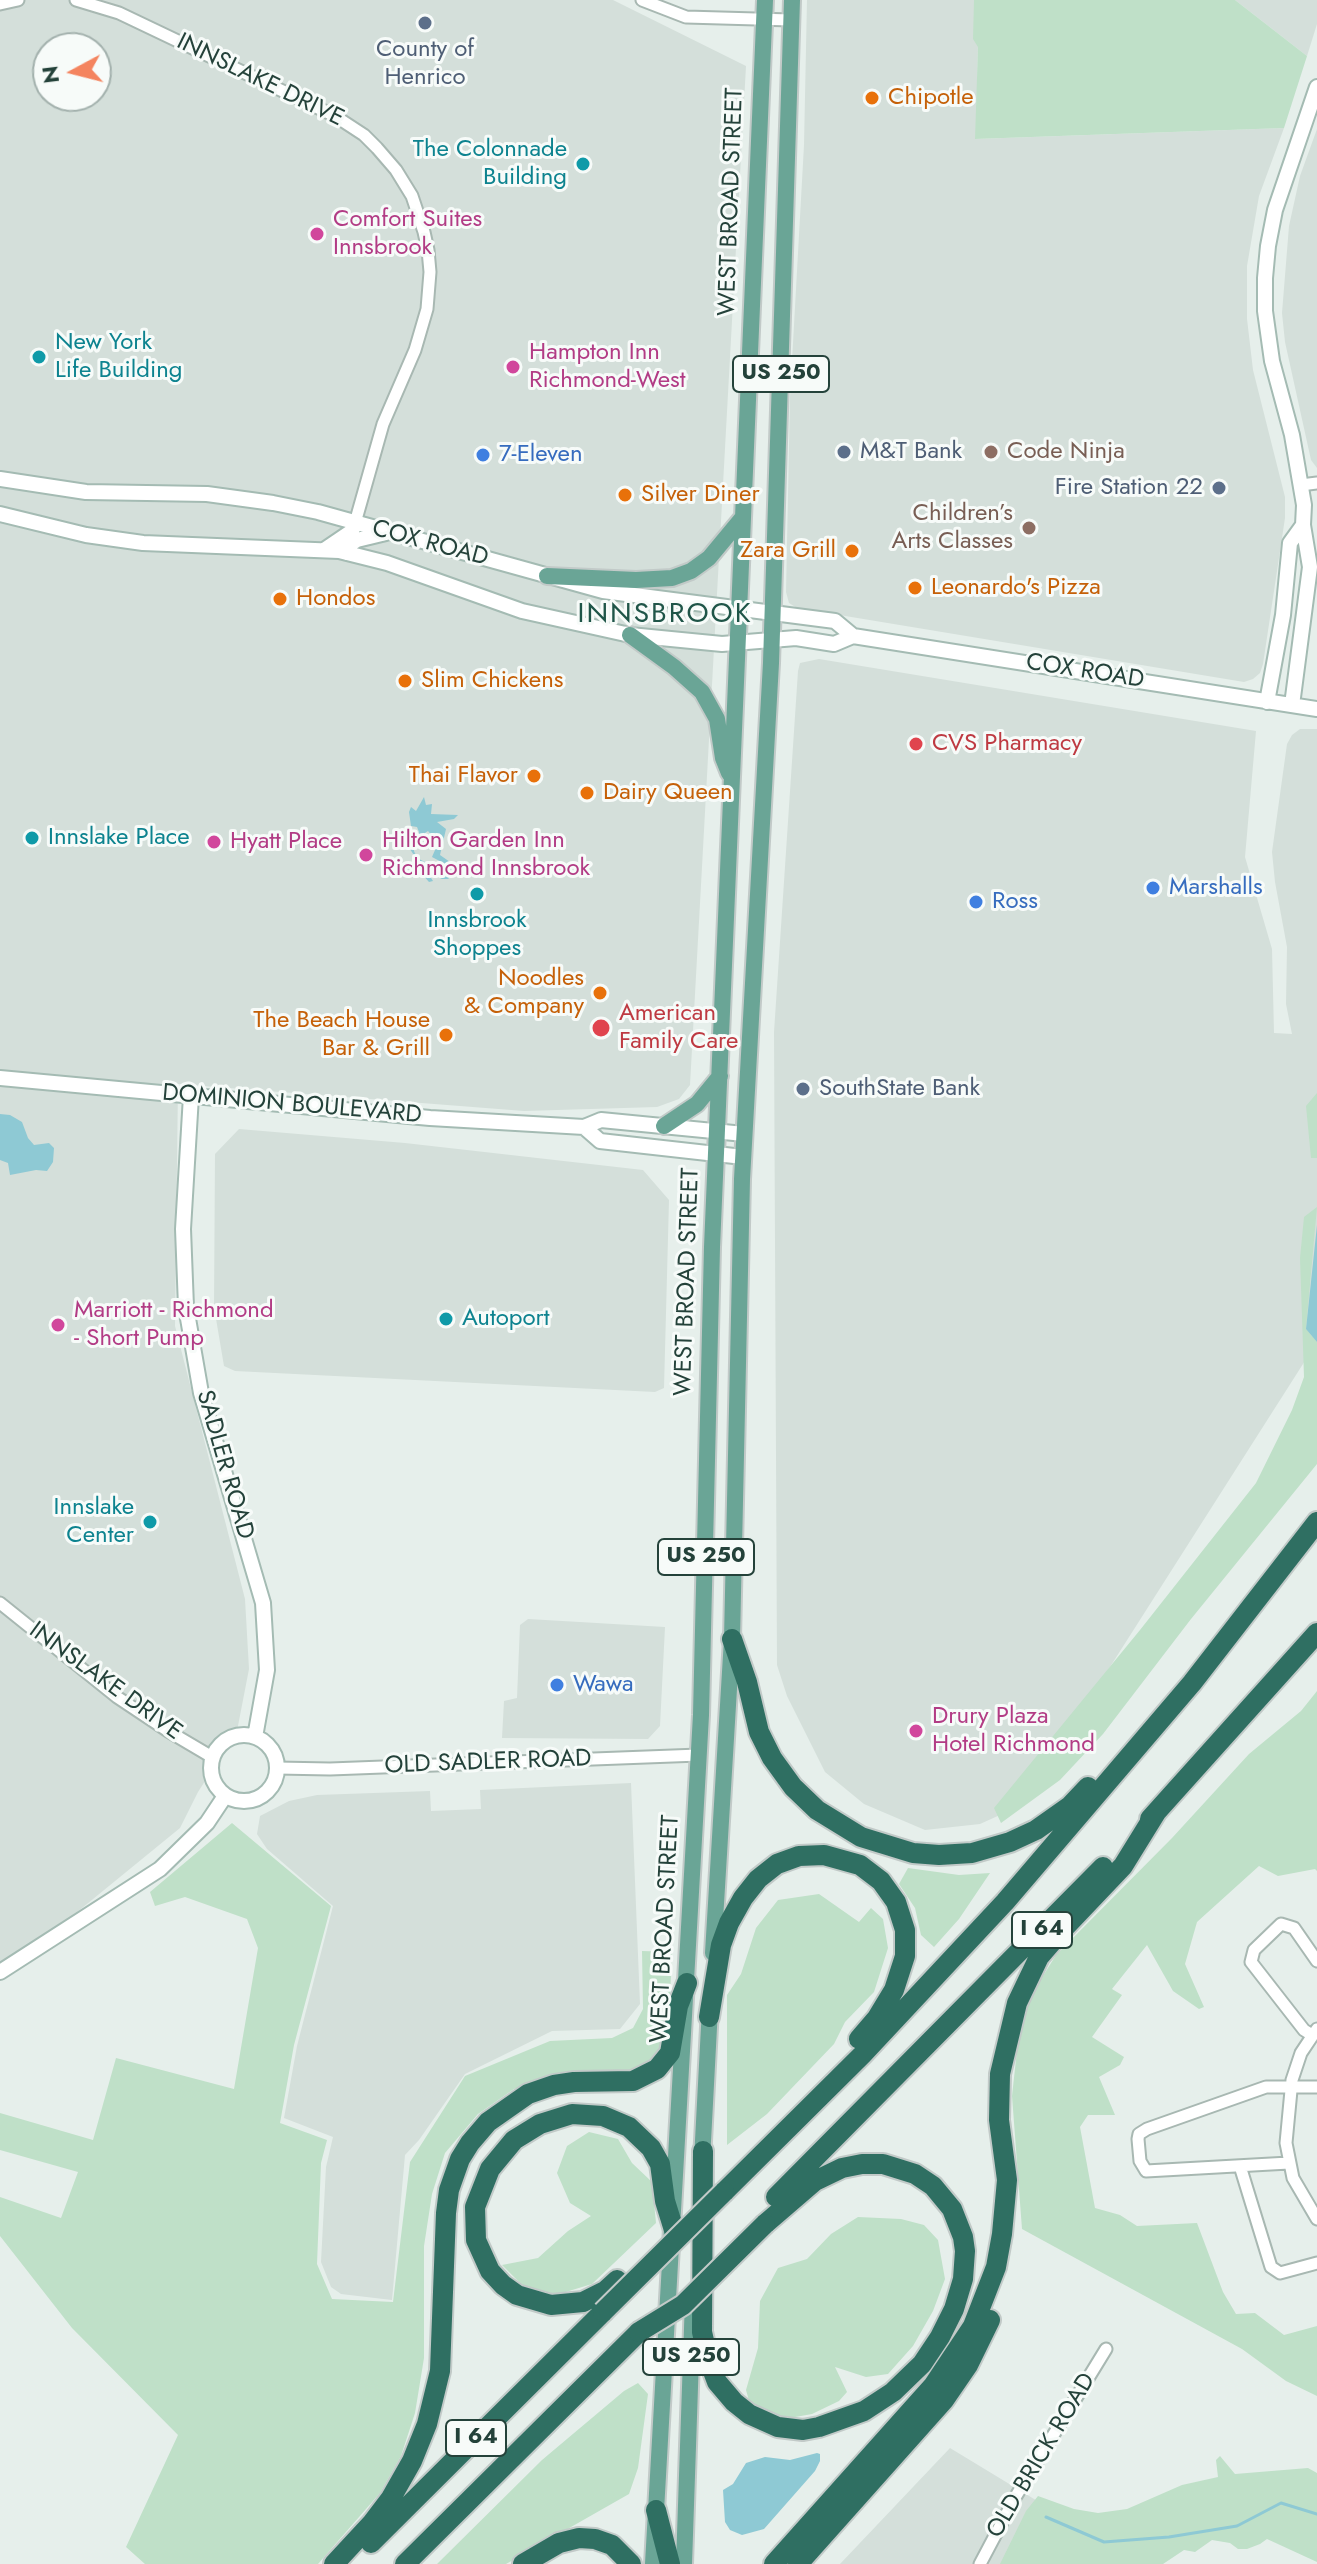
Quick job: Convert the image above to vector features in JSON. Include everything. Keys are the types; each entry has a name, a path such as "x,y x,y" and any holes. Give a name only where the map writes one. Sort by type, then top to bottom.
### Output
{"highway":[{"name":"I 64","path":"350,2564 906,2009 1005,1902 1192,1683 1317,1522"},
{"name":"I 64","path":"405,2564 639,2332 760,2220 1157,1811 1317,1633"},
{"path":"732,1639 747,1682 759,1732 772,1758 793,1787 835,1823 861,1837 913,1853 972,1853 1010,1842 1046,1824 1070,1806 1119,1752 1192,1683"},
{"path":"798,2564 944,2400 977,2348 996,2303 1010,2235 999,2120 1000,2074 1005,2043 1021,1993 1039,1957 1123,1866 1157,1811"},
{"path":"709,2017 721,1945 729,1923 750,1887 767,1871 799,1856 835,1856 860,1865 890,1890 905,1930 905,1956 894,1990 877,2018 825,2075 787,2131"},
{"path":"334,2564 391,2498 417,2452 427,2424 441,2360 447,2201 454,2173 465,2151 488,2122 528,2094 574,2082 633,2081 657,2069 670,2053 678,2006 687,1983"},
{"path":"674,2230 665,2201 660,2164 651,2148 629,2127 603,2116 572,2114 540,2124 514,2140 490,2169 475,2207 476,2240 490,2271 517,2295 551,2305 583,2302 605,2291 617,2280 687,2212 724,2192"},
{"path":"703,2151 702,2332 717,2382 749,2414 778,2427 803,2430 864,2411 893,2392 922,2364 954,2309 963,2279 965,2251 952,2209 933,2186 915,2174 894,2166 862,2164 842,2168 815,2181 760,2220"},
{"path":"774,2564 933,2386 963,2345 996,2267 1007,2180"},
{"path":"656,2510 670,2564"},
{"path":"523,2564 559,2543 579,2538 612,2545 631,2564"}],"main road":[{"name":"WEST BROAD STREET","path":"653,2564 699,1755 716,1153 765,0"},
{"name":"WEST BROAD STREET","path":"684,2564 692,2326 732,1639 743,1157 772,640 792,0"},
{"path":"547,576 651,580 681,576 709,558 743,517"},
{"path":"630,635 684,675 709,702 717,719 723,758 732,783"},
{"path":"664,1126 697,1104 720,1076"}],"street":[{"path":"0,4 18,0"},
{"name":"INNSLAKE DRIVE","path":"76,0 119,13 342,121 377,148 412,196 428,250 427,309 415,350 383,424 355,523"},
{"path":"642,0 686,17 791,20"},
{"path":"1292,705 1310,567 1303,525 1304,505 1292,435 1272,361 1265,311 1265,278 1275,210 1317,87"},
{"name":"COX ROAD","path":"0,479 86,492 207,494 253,499 391,532 623,595 835,621 853,636 1317,709"},
{"path":"1301,485 1317,483"},
{"name":"COX ROAD","path":"0,514 86,535 143,543 347,553 396,566 522,611 630,635 738,643 801,639 834,644 853,636"},
{"path":"324,550 348,534 355,523"},
{"path":"1267,702 1283,615 1290,543 1303,525"},
{"path":"347,553 357,540 391,532"},
{"name":"DOMINION BOULEVARD","path":"0,1078 430,1118 584,1127 601,1120 744,1134"},
{"name":"SADLER ROAD","path":"191,1096 183,1229 186,1307 201,1393 263,1603 267,1670 255,1737"},
{"name":"DOMINION BOULEVARD","path":"584,1127 600,1141 743,1157"},
{"name":"INNSLAKE DRIVE","path":"0,1603 128,1704 212,1757"},
{"path":"242,1735 255,1737 271,1749 277,1768 275,1781 262,1796 243,1802 225,1796 216,1787 211,1775 212,1757 229,1738 242,1735"},
{"name":"OLD SADLER ROAD","path":"277,1768 363,1768 699,1755"},
{"path":"0,1972 160,1869 199,1832 225,1796"},
{"path":"1317,1961 1294,1928 1281,1924 1254,1950 1251,1962 1304,2030 1314,2032 1301,2053 1291,2086 1286,2143 1293,2178 1317,2219"},
{"path":"1289,2163 1146,2171 1140,2161 1138,2139 1139,2134 1147,2129 1266,2087 1317,2087"},
{"path":"1240,2166 1271,2267 1280,2273 1317,2263"},
{"name":"OLD BRICK ROAD","path":"980,2564 1016,2496 1106,2349"}],"shaded area":[{"path":"0,0 613,0 746,66 690,1085 679,1099 657,1107 524,1111 178,1084 175,1326 245,1599 249,1669 237,1731 198,1792 180,1828 0,1975"},
{"path":"807,0 979,0 976,139 1284,128 1259,196 1247,266 1247,319 1253,370 1285,497 1285,518 1263,664 1260,673 1253,679 1244,682 797,608 789,603 786,592 790,397 804,145"},
{"path":"1235,0 1317,0 1317,24 1307,56"},
{"path":"1317,129 1317,468 1311,460 1285,342 1282,313 1289,226 1300,176"},
{"path":"819,659 1256,731 1245,857 1272,949 1274,1033 1292,1034 1286,1004 1287,947 1272,852 1287,744 1300,729 1317,729 1317,1342 1022,1805 980,1824 925,1830 864,1804 825,1772 787,1696 777,1665 774,1032 798,671 800,663"},
{"path":"239,1129 405,1143 643,1170 669,1200 664,1388 655,1392 235,1371 224,1366 214,1307 215,1154"},
{"name":"Wawa","path":"528,1619 665,1627 660,1726 648,1739 502,1738 504,1701 517,1698 520,1625"},
{"path":"631,1783 640,2004 620,2029 552,2031 465,2074 405,2155 392,2300 341,2294 331,2287 321,2262 326,2167 333,2137 284,2118 297,2046 333,1906 267,1849 257,1834 260,1816 289,1801 317,1795 430,1791 431,1811 481,1809 480,1790"},
{"path":"950,2448 1039,2502 1002,2564 840,2564"}],"green space":[{"path":"974,0 1235,0 1307,56 1284,128 975,139 978,47 973,39"},
{"path":"1317,1093 1317,1158 1311,1158 1306,1106"},
{"path":"1317,1207 1306,1329 1317,1342 1317,1464 1191,1619 1103,1734 1060,1780 1001,1823 994,1808 1256,1483 1292,1410 1304,1377 1300,1258 1304,1217"},
{"path":"1317,1691 1317,1871 1278,1876 1259,1866 1197,1922 1185,1964 1204,2007 1199,2009 1173,1991 1147,1945 1112,1989 1122,1995 1092,2037 1124,2057 1120,2065 1099,2077 1115,2115 1088,2115 1080,2127 1095,2208 1120,2215 1137,2226 1197,2223 1223,2292 1236,2314 1255,2313 1284,2335 1317,2326 1317,2396 1286,2381 1242,2349 1022,2229 1012,2096 1020,2023 1036,1987 1056,1955 1172,1838 1249,1754 1301,1711"},
{"path":"232,1823 331,1906 294,2045 280,2123 327,2140 321,2163 317,2264 332,2299 393,2302 410,2162 465,2076 550,2041 612,2038 633,2028 643,2009 642,1951 672,1952 669,2020 661,2048 644,2067 624,2076 557,2075 514,2089 478,2114 445,2153 432,2194 424,2246 424,2358 415,2413 401,2456 380,2493 318,2564 145,2564 126,2547 178,2435 72,2328 0,2236 0,2197 61,2218 78,2172 0,2150 0,2113 93,2140 116,2058 234,2089 258,1948 247,1919 185,1897 155,1906 150,1892"},
{"path":"908,1868 959,1875 990,1873 959,1919 934,1947 921,1935 915,1908 899,1884"},
{"path":"819,1894 859,1922 871,1908 883,1919 888,1948 874,1992 845,2022 834,2044 767,2114 727,2145 727,1995 741,1974 756,1928 778,1900"},
{"path":"589,2132 618,2139 632,2163 652,2182 656,2223 592,2284 559,2294 527,2290 502,2265 538,2258 568,2231 591,2216 570,2203 557,2173 567,2146"},
{"path":"858,2217 901,2219 924,2225 938,2240 945,2279 933,2311 913,2346 888,2374 866,2377 835,2367 847,2392 839,2401 812,2414 784,2419 750,2404 746,2390 758,2348 760,2301 778,2268 807,2259 831,2234"},
{"path":"638,2383 648,2394 638,2468 629,2494 506,2564 437,2564 542,2460 624,2391"},
{"path":"1220,2456 1235,2474 1308,2468 1317,2473 1317,2562 1267,2539 1247,2549 1212,2540 1195,2552 1184,2550 1163,2564 1000,2564 1026,2511 1038,2496 1074,2509 1098,2513 1127,2509 1182,2485 1218,2477 1216,2460"}],"water":[{"path":"424,797 426,805 432,804 431,814 458,815 454,819 437,822 446,829 440,855 450,862 451,876 448,879 440,879 448,875 449,866 432,857 438,843 428,831 414,844 414,851 417,858 427,863 426,870 433,881 429,882 422,874 421,866 410,849 419,832 417,827 411,826 409,812 411,807 416,811"},
{"path":"0,1114 10,1115 22,1122 34,1145 49,1143 54,1148 53,1162 47,1171 10,1175 8,1163 0,1160"},
{"path":"1317,1225 1317,1342 1306,1329"},
{"path":"820,2454 820,2461 815,2471 764,2529 742,2535 730,2530 725,2522 723,2490 733,2484 746,2463 765,2457 790,2460"}],"waterway":[{"path":"1046,2517 1104,2542 1169,2537 1237,2526 1281,2503 1317,2514"}],"place":[{"name":"County of Henrico","path":"425,23"},
{"name":"Chipotle","path":"872,98"},
{"name":"The Colonnade Building","path":"583,164"},
{"name":"Comfort Suites Innsbrook","path":"317,234"},
{"name":"New York Life Building","path":"39,357"},
{"name":"Hampton Inn Richmond-West","path":"513,367"},
{"name":"M&T Bank","path":"844,452"},
{"name":"Code Ninja","path":"991,452"},
{"name":"7-Eleven","path":"483,455"},
{"name":"Fire Station 22","path":"1219,488"},
{"name":"Silver Diner","path":"625,495"},
{"name":"Children’s Arts Classes","path":"1029,528"},
{"name":"Zara Grill","path":"852,551"},
{"name":"Leonardo's Pizza","path":"915,588"},
{"name":"Hondos","path":"280,599"},
{"name":"Slim Chickens","path":"405,681"},
{"name":"CVS Pharmacy","path":"916,744"},
{"name":"Thai Flavor","path":"534,776"},
{"name":"Dairy Queen","path":"587,793"},
{"name":"Innslake Place","path":"32,838"},
{"name":"Hyatt Place","path":"214,842"},
{"name":"Hilton Garden Inn Richmond Innsbrook","path":"366,855"},
{"name":"Marshalls","path":"1153,888"},
{"name":"Innsbrook Shoppes","path":"477,894"},
{"name":"Ross","path":"976,902"},
{"name":"Noodles & Company","path":"600,993"},
{"name":"American Family Care","path":"601,1028"},
{"name":"The Beach House Bar & Grill","path":"446,1035"},
{"name":"SouthState Bank","path":"803,1089"},
{"name":"Autoport","path":"446,1319"},
{"name":"Marriott - Richmond - Short Pump","path":"58,1325"},
{"name":"Innslake Center","path":"150,1522"},
{"name":"Wawa","path":"557,1685"},
{"name":"Drury Plaza Hotel Richmond","path":"916,1731"}],"district":[{"name":"INNSBROOK","path":"665,615"}]}
